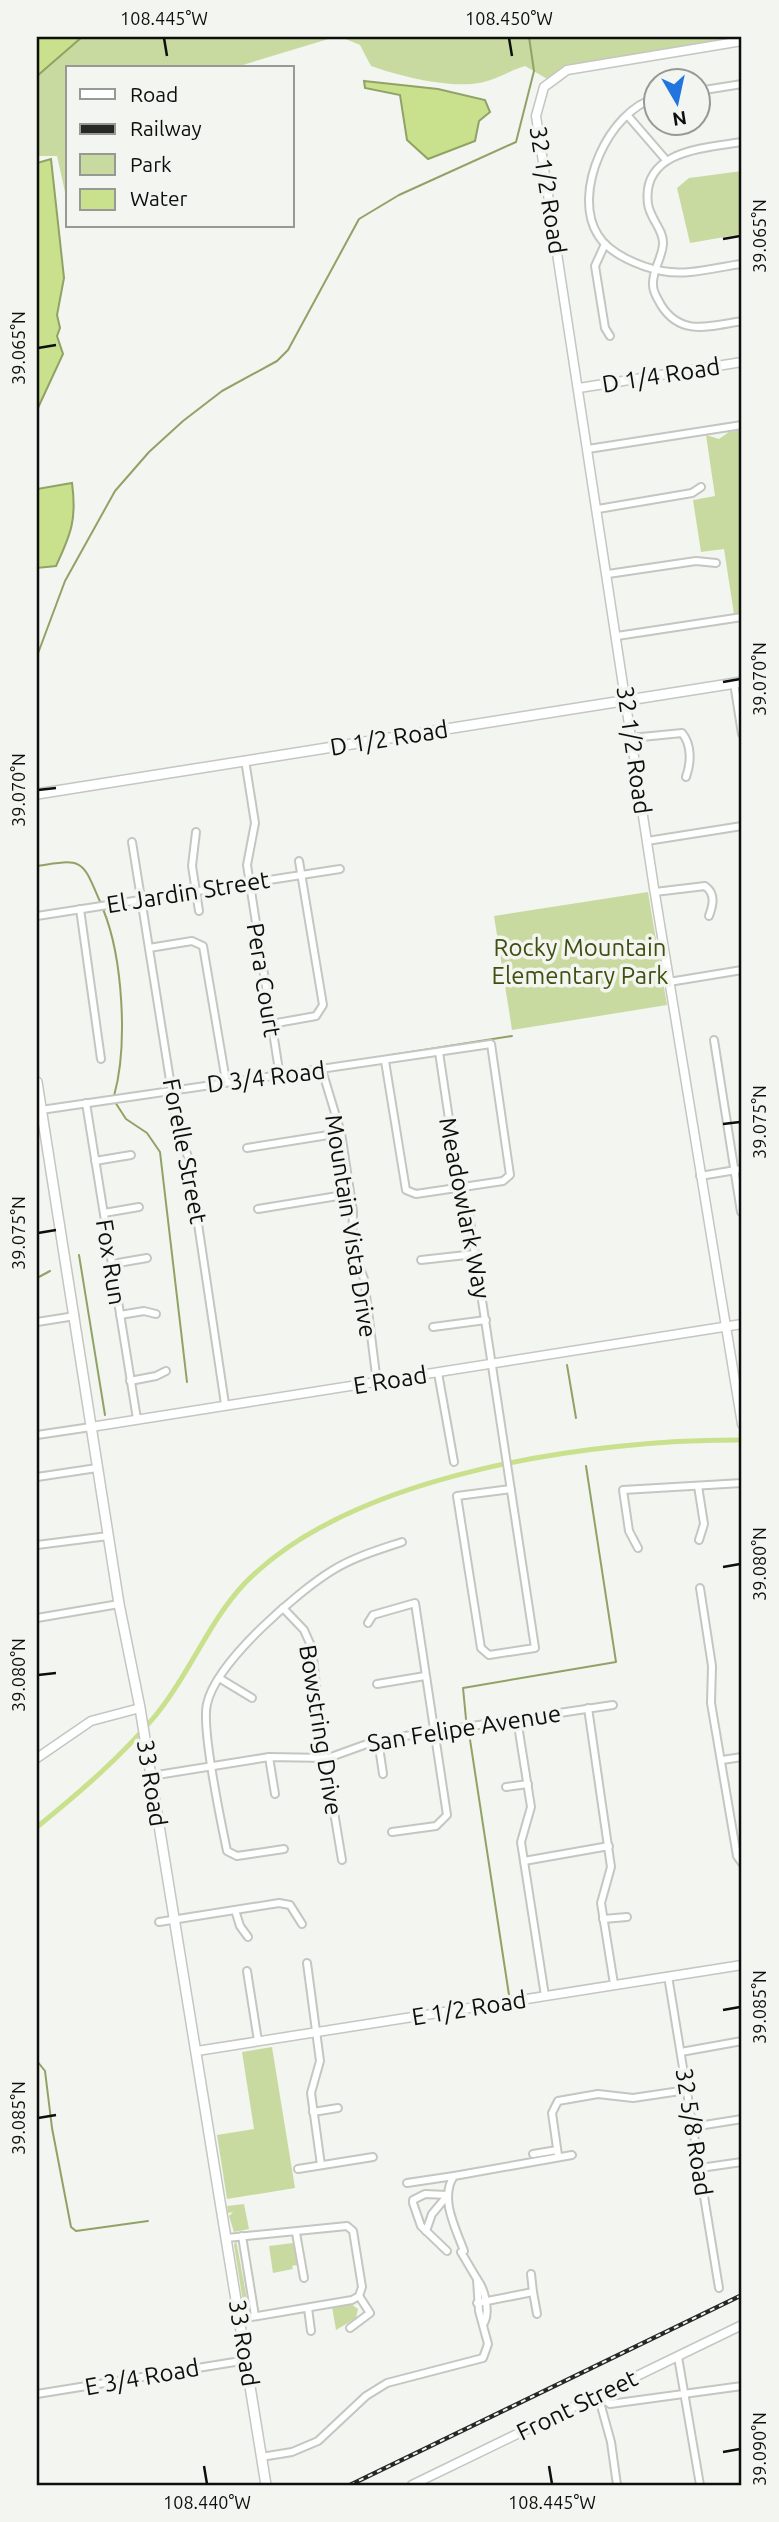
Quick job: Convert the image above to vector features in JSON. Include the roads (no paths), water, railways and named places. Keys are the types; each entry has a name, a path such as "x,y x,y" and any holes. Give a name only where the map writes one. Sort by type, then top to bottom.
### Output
{"main road":[{"name":"D 1/2 Road","path":"37,794 738,682"},
{"name":"33 Road","path":"37,1082 119,1604 141,1713 266,2485"}],"street":[{"name":"32 1/2 Road","path":"742,41 576,68 549,80 536,106 669,982 742,1424"},
{"path":"712,89 742,84"},
{"path":"642,104 605,143 591,180 591,221 605,244 654,269 678,273 742,264"},
{"path":"628,116 666,160"},
{"path":"742,142 681,153 666,160 653,177 648,195 650,212 662,237 661,251 654,269 655,294 675,322 696,328 742,321"},
{"path":"605,244 598,253 595,266 605,328 610,336"},
{"name":"D 1/4 Road","path":"579,388 742,362"},
{"path":"588,449 742,425"},
{"path":"598,509 692,494 701,487"},
{"path":"608,574 696,561 716,562"},
{"path":"617,636 742,617"},
{"path":"738,682 742,734"},
{"path":"631,738 682,733 687,740 691,764 686,777"},
{"name":"Pera Court","path":"245,760 255,823 248,856 249,882 280,1077"},
{"path":"647,841 742,826"},
{"path":"196,832 191,858 199,911"},
{"name":"Forelle Street","path":"132,842 177,1124 191,1170 225,1404"},
{"path":"271,1024 316,1016 323,1005 299,861"},
{"name":"El Jardin Street","path":"37,916 340,869"},
{"path":"655,892 705,886 711,892 713,905 709,916"},
{"path":"80,909 101,1059"},
{"path":"149,948 192,942 203,946 226,1082"},
{"path":"669,982 742,970"},
{"path":"714,1040 738,1170 741,1212"},
{"name":"D 3/4 Road","path":"41,1110 491,1044 510,1175 503,1181 459,1186"},
{"name":"Meadowlark Way","path":"439,1052 459,1186 469,1215 486,1320 535,1648 489,1655 481,1647 457,1496 511,1489"},
{"path":"385,1061 406,1190 416,1194 459,1186"},
{"name":"Mountain Vista Drive","path":"322,1070 341,1133 350,1194 352,1245 364,1279 377,1382"},
{"name":"Fox Run","path":"86,1104 137,1419"},
{"path":"247,1148 341,1133"},
{"path":"95,1161 131,1155"},
{"path":"700,1176 738,1170"},
{"path":"258,1209 350,1194"},
{"path":"104,1213 139,1207"},
{"path":"421,1260 475,1254"},
{"path":"111,1264 147,1258"},
{"path":"120,1315 144,1311 156,1314"},
{"path":"37,1322 75,1316"},
{"path":"433,1327 486,1320"},
{"name":"E Road","path":"37,1435 742,1324"},
{"path":"130,1381 156,1377 166,1371"},
{"path":"438,1373 454,1462"},
{"path":"37,1477 97,1468"},
{"path":"638,1548 629,1531 623,1490 742,1483"},
{"path":"698,1486 704,1524 699,1540"},
{"path":"37,1545 108,1535"},
{"path":"284,1849 237,1856 227,1851 206,1718 211,1692 219,1678 254,1636 283,1608 334,1569 401,1542"},
{"path":"700,1588 712,1666 711,1703 737,1856 742,1863"},
{"path":"368,1623 373,1615 415,1603 446,1820 436,1826 392,1832"},
{"path":"37,1618 119,1604"},
{"name":"Bowstring Drive","path":"283,1608 304,1630 312,1648 325,1759 342,1860"},
{"path":"377,1684 425,1676"},
{"path":"219,1678 252,1698"},
{"name":"San Felipe Avenue","path":"151,1776 269,1757 325,1759 378,1740 613,1705"},
{"path":"587,1708 609,1846 611,1867 601,1903 614,1984"},
{"path":"37,1758 91,1721 141,1713"},
{"path":"517,1719 531,1807 521,1842 545,1996"},
{"path":"378,1740 383,1774"},
{"path":"269,1757 275,1794"},
{"path":"722,1760 742,1757"},
{"path":"506,1787 528,1784"},
{"path":"524,1861 609,1846"},
{"path":"159,1922 279,1903 290,1905 302,1924"},
{"path":"235,1910 248,1937"},
{"path":"603,1920 627,1917"},
{"path":"307,1963 320,2060 310,2093 321,2165"},
{"name":"E 1/2 Road","path":"197,2050 742,1965"},
{"path":"247,1970 258,2041"},
{"name":"32 5/8 Road","path":"668,1976 719,2288"},
{"path":"681,2052 742,2041"},
{"path":"533,2154 558,2152 552,2113 554,2104 598,2094 626,2099 687,2090"},
{"path":"313,2112 338,2108"},
{"path":"692,2127 742,2119"},
{"path":"407,2183 451,2178 572,2155"},
{"path":"298,2169 373,2157"},
{"path":"700,2168 742,2162"},
{"path":"451,2178 448,2195 452,2219 463,2251 483,2287 488,2317 484,2323"},
{"path":"447,2251 417,2219 413,2200 425,2194 448,2195"},
{"path":"426,2231 432,2214 448,2195"},
{"path":"227,2238 345,2226 353,2231 362,2287 356,2298 240,2319"},
{"path":"296,2233 303,2278"},
{"path":"242,2236 255,2316"},
{"path":"531,2274 537,2314"},
{"path":"261,2457 292,2452 318,2441 366,2396 387,2383 479,2361 486,2355 488,2344 477,2303 477,2279"},
{"path":"477,2303 533,2292"},
{"path":"356,2298 375,2322"},
{"path":"308,2308 312,2331"},
{"path":"350,2328 370,2313"},
{"name":"Front Street","path":"412,2485 742,2325"},
{"path":"678,2357 699,2485"},
{"name":"E 3/4 Road","path":"37,2394 247,2360"},
{"path":"598,2395 610,2404 742,2386"},
{"path":"598,2395 611,2442 617,2485"}],"water":[{"path":"37,37 82,37 37,76"},
{"path":"364,81 438,89 485,100 490,112 479,121 475,141 428,159 407,140 400,95 365,88"},
{"path":"51,159 64,278 57,315 60,328 57,336 63,354 37,410 37,163"},
{"path":"72,483 73,517 66,545 56,566 37,568 37,489"}],"waterway":[{"path":"37,656 65,581 115,491 149,452 183,421 222,391 277,361 288,350 359,219 399,195 516,142 534,71 529,37"},
{"path":"37,866 65,862 80,866 90,878 101,904"},
{"path":"103,909 115,952 121,1002 121,1053 114,1096"},
{"path":"392,1055 512,1036"},
{"path":"115,1102 126,1119 147,1133 160,1152 187,1382"},
{"path":"79,1255 105,1415"},
{"path":"37,1278 50,1271"},
{"path":"567,1365 576,1418"},
{"path":"37,1827 99,1774 156,1715 179,1683 220,1614 245,1583 291,1545 347,1514 410,1489 478,1470 548,1456 617,1446 742,1440"},
{"path":"466,1719 463,1688 616,1662 586,1466"},
{"path":"469,1733 509,1995"},
{"path":"37,2061 45,2071 52,2128 71,2227 76,2231 148,2221"}],"railway":[{"path":"350,2485 742,2295"}],"park label":[{"name":"Rocky Mountain Elementary Park","path":"580,961"}]}
